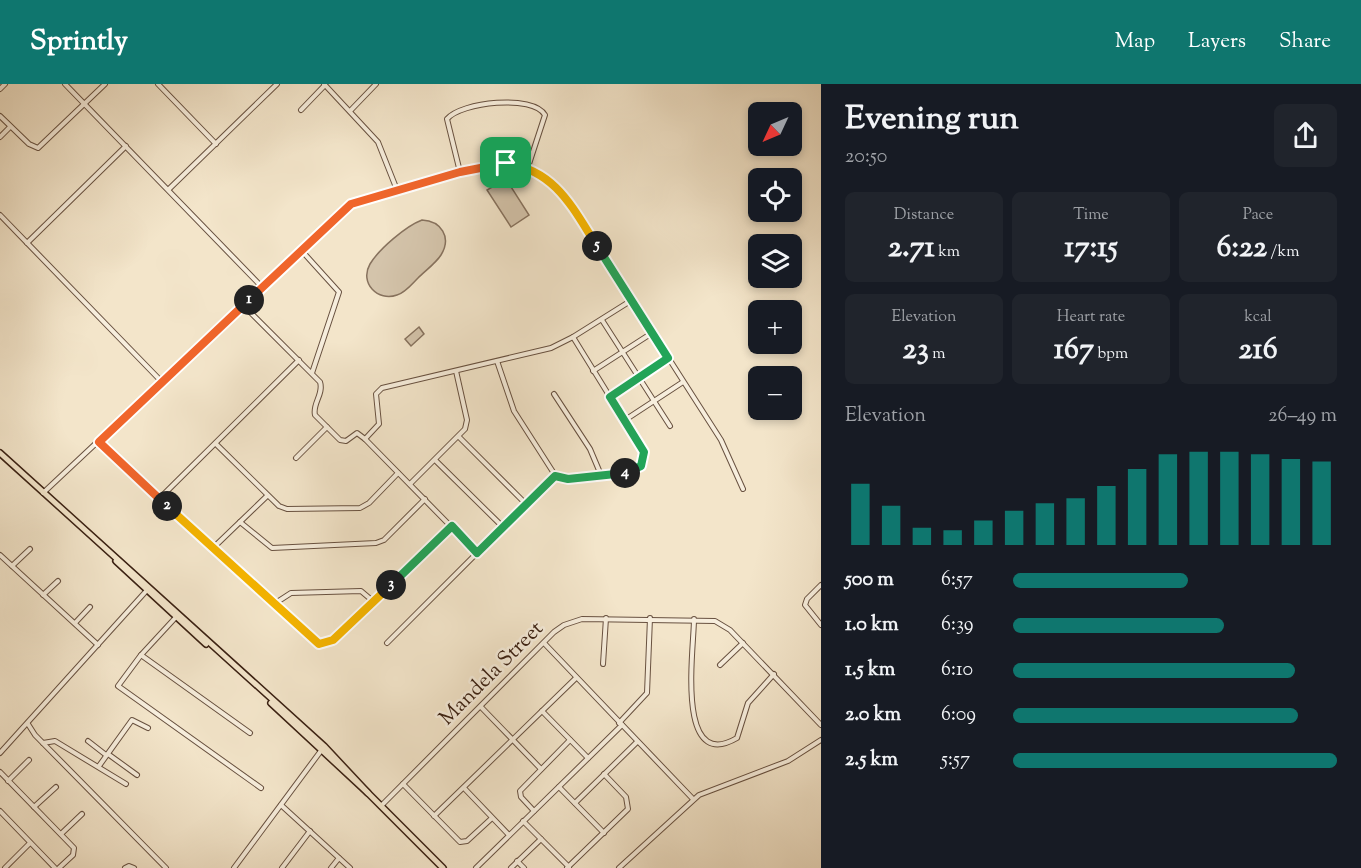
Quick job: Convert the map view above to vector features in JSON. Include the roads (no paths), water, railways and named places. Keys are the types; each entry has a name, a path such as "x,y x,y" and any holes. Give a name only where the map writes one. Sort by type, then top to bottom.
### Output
{"main road":[{"path":"0,453 323,748 442,868"}],"street":[{"path":"0,89 5,84"},
{"path":"66,84 262,287"},
{"path":"0,116 29,144 38,148 105,84"},
{"path":"158,84 216,144"},
{"path":"169,189 277,84"},
{"path":"351,110 376,84"},
{"path":"301,110 325,85 351,110 378,142 397,190"},
{"path":"460,172 447,119 454,112 506,102 539,107 545,115 528,167"},
{"path":"0,137 10,127"},
{"path":"27,243 126,146"},
{"path":"43,493 351,204 460,172 506,163 528,167 549,180 563,195 721,440 743,489"},
{"path":"0,215 162,382"},
{"path":"301,250 339,292 312,373"},
{"path":"365,439 379,424 378,390 550,348 573,337 632,300"},
{"path":"243,304 322,385 313,413 340,441 346,441 357,433 365,439 477,553"},
{"path":"602,320 670,426"},
{"path":"593,371 652,333"},
{"path":"497,361 514,411 555,476 568,479 630,472 641,466 645,460 644,452 573,337"},
{"path":"610,397 668,358"},
{"path":"159,499 299,360"},
{"path":"410,484 459,437 467,420 456,371"},
{"path":"625,420 683,382"},
{"path":"554,394 590,449 601,475"},
{"path":"296,458 327,427"},
{"path":"459,437 526,504"},
{"path":"99,442 314,642 324,644 333,640 452,526"},
{"path":"216,444 267,496 287,509 360,508 369,503 398,473"},
{"path":"435,460 503,527"},
{"path":"387,643 555,476"},
{"path":"213,548 267,496"},
{"path":"240,522 272,548 376,543 384,540 424,499"},
{"path":"12,566 30,549"},
{"path":"0,555 98,645"},
{"path":"44,595 58,581"},
{"path":"821,585 807,599 805,607 821,625"},
{"path":"0,753 149,588"},
{"path":"274,604 291,593 361,591 374,602"},
{"path":"75,624 90,607"},
{"path":"178,615 118,683 120,689 261,788"},
{"path":"603,664 606,618"},
{"name":"Mandela Street","path":"381,806 559,628 570,622 606,618 650,618 694,619 721,623 774,674 821,725"},
{"path":"476,868 588,758 647,693 650,618"},
{"path":"694,619 693,717 698,733 703,739 722,742 739,736 748,703 774,674"},
{"path":"544,643 693,799"},
{"path":"720,664 743,643"},
{"path":"141,656 250,733"},
{"path":"434,816 576,678"},
{"path":"481,707 542,769"},
{"path":"542,711 588,758"},
{"path":"42,743 55,741 94,768 99,766 132,720 148,728"},
{"path":"28,724 42,743 166,868"},
{"path":"534,810 519,793 570,740"},
{"path":"619,868 693,799 711,789 788,761 821,740"},
{"path":"88,741 136,775"},
{"path":"575,803 637,742"},
{"path":"234,868 323,748"},
{"path":"8,781 29,760"},
{"path":"99,766 126,784"},
{"path":"0,772 75,850 57,868 1,814"},
{"path":"523,821 568,867 623,817 629,804 626,797 604,774"},
{"path":"403,784 462,842 467,841 492,818"},
{"path":"34,807 56,786"},
{"path":"559,787 604,833"},
{"path":"464,788 508,835"},
{"path":"281,806 350,868"},
{"path":"61,834 82,814"},
{"path":"282,868 310,831"},
{"path":"511,868 541,839"},
{"path":"5,868 30,843"},
{"path":"331,868 339,858"},
{"path":"518,861 524,868"},
{"path":"125,868 130,866 134,868"}]}
